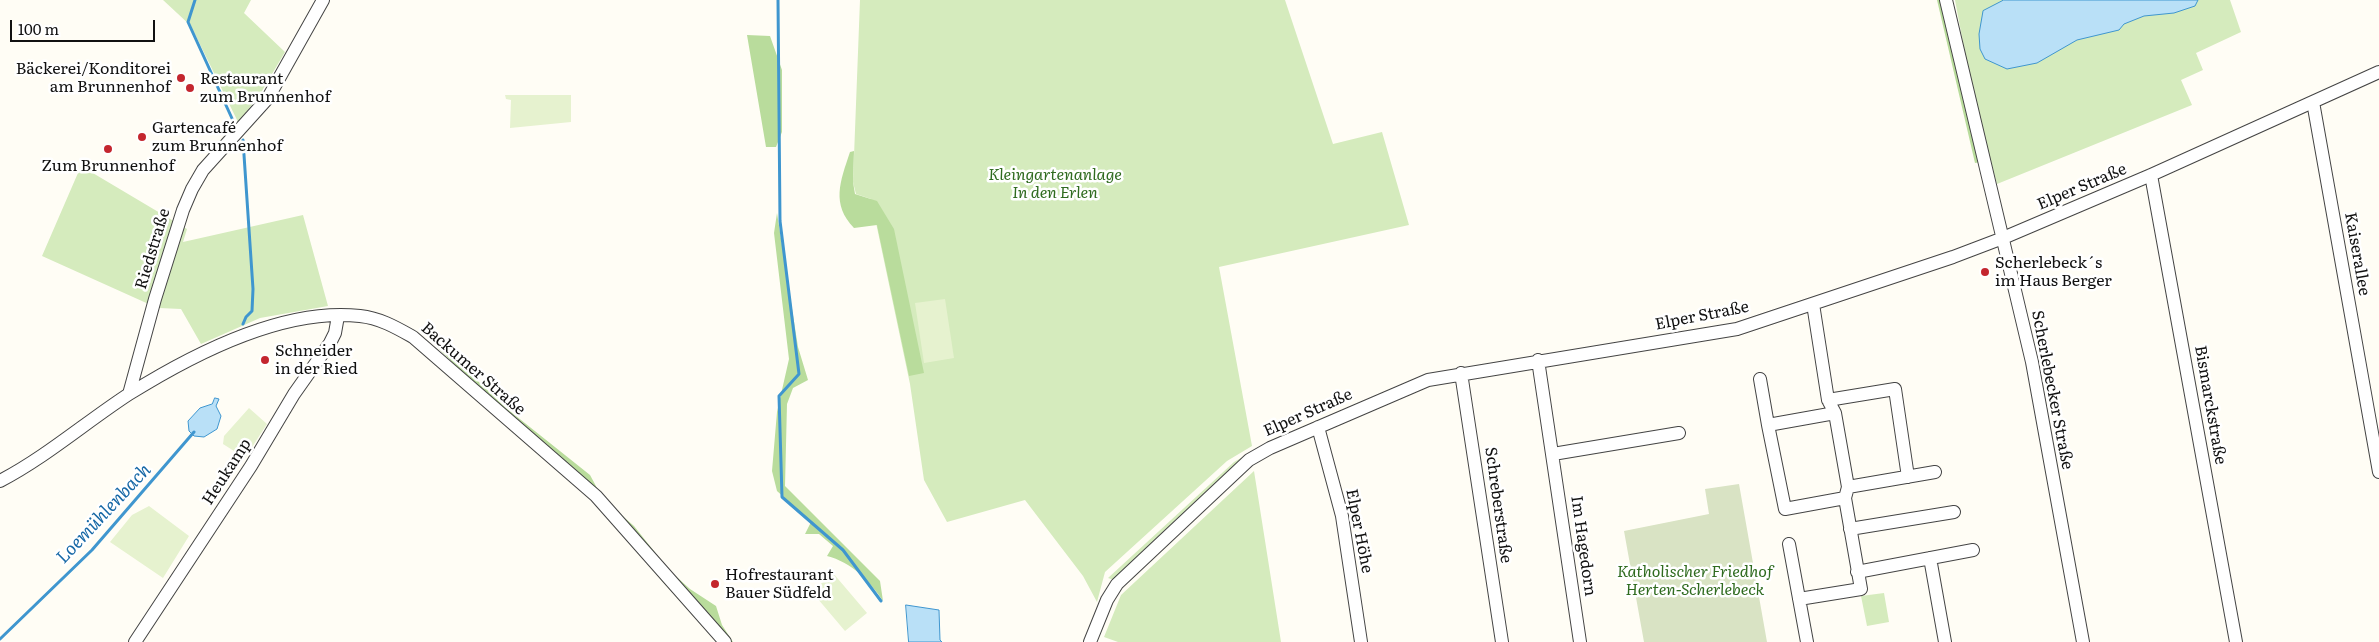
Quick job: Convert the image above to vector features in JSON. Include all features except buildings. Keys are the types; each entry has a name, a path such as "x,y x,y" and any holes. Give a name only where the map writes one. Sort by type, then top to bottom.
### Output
{"street":[{"name":"Riedstraße","path":"129,394 155,298 182,210 192,189 203,170 268,98 323,0"},
{"name":"Scherlebecker Straße","path":"1946,0 2032,362 2083,642"},
{"name":"Elper Straße","path":"1090,642 1112,590 1117,584 1249,460 1270,448 1421,383 1461,373 1737,329 1813,304 2003,238 2152,175 2379,72"},
{"name":"Kaiserallee","path":"2313,102 2379,472"},
{"name":"Bismarckstraße","path":"2152,175 2236,642"},
{"path":"1799,599 1861,588 1850,530 1835,413 1828,400 1813,304"},
{"name":"Backumer Straße","path":"129,394 204,352 248,334 284,324 338,316 361,316 389,324 413,337 596,496 725,642"},
{"name":"Heukamp","path":"135,642 251,466 294,394 330,343 335,333 338,316"},
{"name":"Im Hagedorn","path":"1538,360 1580,642"},
{"name":"Schreberstraße","path":"1461,373 1502,642"},
{"path":"1760,379 1785,509 1908,477 1935,472"},
{"path":"1828,400 1895,389 1908,477"},
{"path":"0,481 129,394"},
{"path":"1768,425 1835,413"},
{"name":"Elper Höhe","path":"1318,427 1342,516 1361,642"},
{"path":"1552,454 1679,433"},
{"path":"1850,530 1954,512"},
{"path":"1789,544 1807,642"},
{"path":"1858,572 1973,550"},
{"path":"1930,558 1945,642"}],"green space":[{"path":"163,0 251,0 244,13 285,52 259,96 238,122 191,26"},
{"name":"Kleingartenanlage In den Erlen","path":"860,0 1285,0 1333,144 1382,132 1409,225 1219,267 1252,446 1227,461 1105,572 1097,602 1083,576 1025,500 947,522 924,480 910,384 871,199 856,194 853,182"},
{"path":"1937,0 1943,0 1981,162 1975,163"},
{"path":"1955,0 2230,0 2241,32 2196,53 2203,70 2181,80 2192,105 1997,184 1973,96"},
{"path":"747,35 770,36 782,70 782,132 776,147 766,147"},
{"path":"505,95 571,95 571,122 510,128 511,100 506,99"},
{"path":"854,151 853,182 855,194 877,201 894,229 924,373 909,376 877,225 854,228 842,210 840,192 843,173 850,152"},
{"path":"81,166 187,229 183,242 303,215 328,306 260,318 201,344 181,309 153,306 42,256"},
{"path":"777,213 798,347 808,380 793,388 787,404 785,486 880,581 883,601 859,573 844,563 827,556 833,546 819,534 805,534 811,522 777,491 772,471 777,412 789,359 774,233"},
{"path":"945,299 954,358 924,363 915,303"},
{"path":"440,345 506,408 590,475 603,499 634,526 669,570 690,589 716,606 722,625 733,642 717,642 662,581 627,535 439,349"},
{"path":"249,408 267,424 245,458 223,444 224,436"},
{"path":"1325,417 1325,420 1270,443 1114,580 1108,578 1234,462 1267,443"},
{"path":"1254,471 1281,642 1118,642 1104,637 1121,595"},
{"name":"Katholischer Friedhof Herten-Scherlebeck","path":"1739,484 1767,642 1644,642 1624,531 1709,514 1705,489"},
{"path":"149,506 189,536 163,578 110,542 132,515"},
{"path":"833,573 867,613 845,631 812,592"},
{"path":"1884,593 1889,622 1867,626 1861,596"}],"water":[{"path":"2004,0 2198,0 2195,6 2174,13 2144,16 2124,24 2119,30 2077,40 2037,63 2007,69 1985,59 1980,49 1979,34 1983,11"},
{"path":"215,398 219,399 216,406 221,416 217,429 204,437 194,436 189,431 188,421 200,408 212,404"},
{"path":"906,605 939,610 940,640 942,642 909,642"}],"waterway":[{"name":"Loemühlenbach","path":"195,0 188,22 235,125"},
{"path":"778,0 780,221 799,374 779,396 782,497 843,550 881,601"},
{"name":"Loemühlenbach","path":"243,140 253,289 252,311 246,317 243,324"},
{"name":"Loemühlenbach","path":"0,639 92,550 194,432"}],"place":[{"name":"Bäckerei/Konditorei am Brunnenhof","path":"181,78"},
{"name":"Restaurant zum Brunnenhof","path":"190,88"},
{"name":"Gartencafé zum Brunnenhof","path":"142,137"},
{"name":"Zum Brunnenhof","path":"108,149"},
{"name":"Scherlebeck´s im Haus Berger","path":"1985,272"},
{"name":"Schneider in der Ried","path":"265,360"},
{"name":"Hofrestaurant Bauer Südfeld","path":"715,584"}]}
